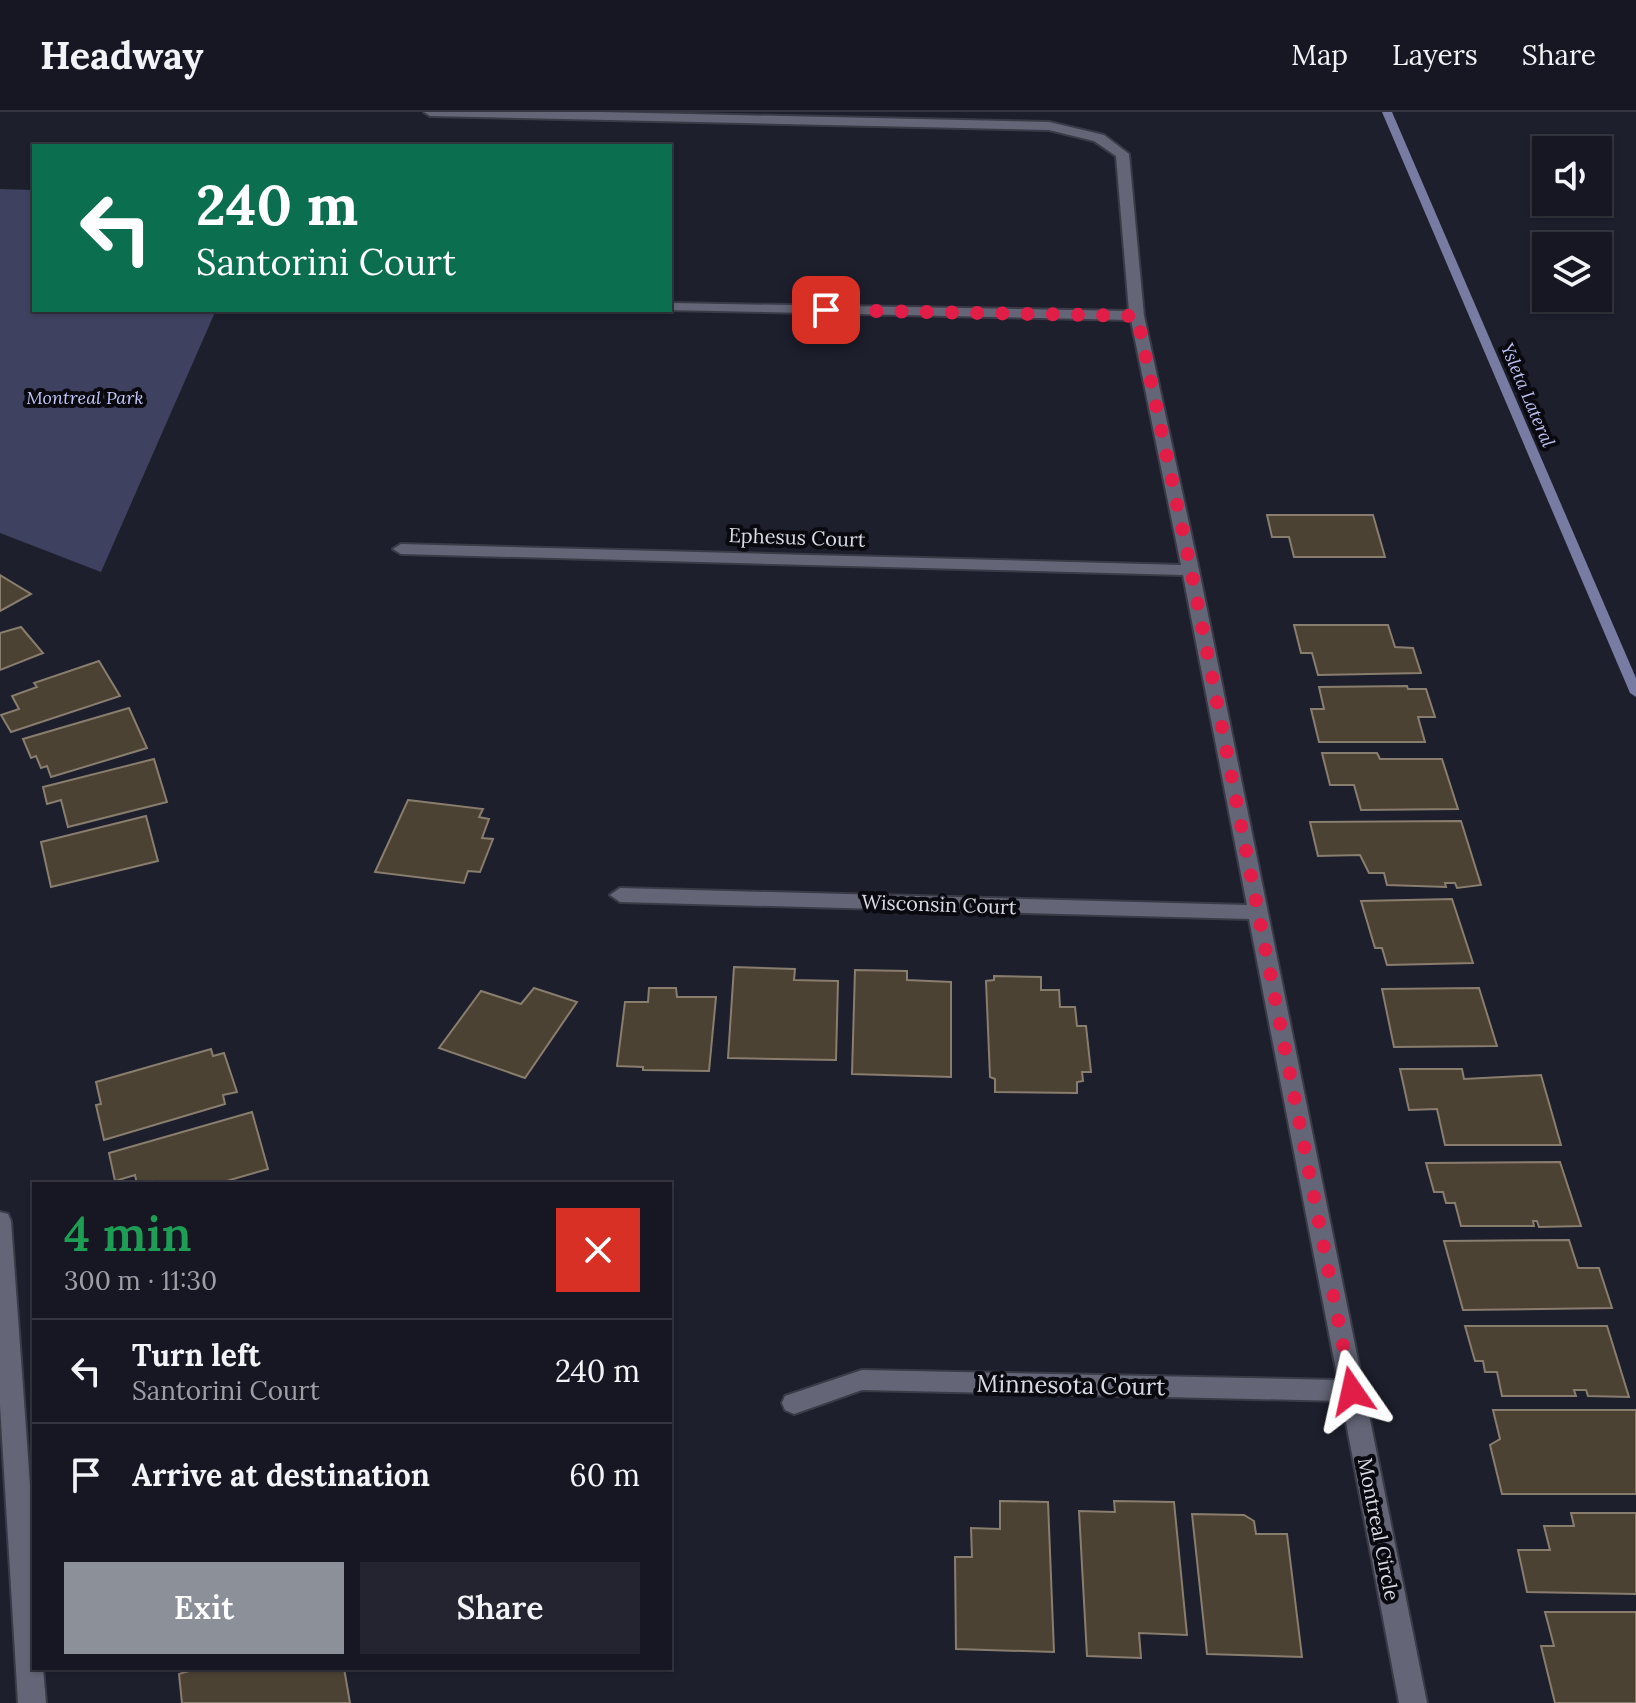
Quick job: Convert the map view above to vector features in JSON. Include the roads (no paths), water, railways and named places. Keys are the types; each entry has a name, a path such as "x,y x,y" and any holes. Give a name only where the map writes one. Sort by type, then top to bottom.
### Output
{"street":[{"name":"Montreal Circle","path":"430,112 1049,126 1099,138 1122,154 1137,316 1191,570 1413,1703"},
{"path":"672,307 1137,316"},
{"name":"Ephesus Court","path":"401,549 1191,570"},
{"name":"Wisconsin Court","path":"620,895 1258,912"},
{"path":"0,1221 32,1703"},
{"name":"Minnesota Court","path":"794,1403 862,1380 1352,1391"}],"waterway":[{"name":"Ysleta Lateral","path":"1387,112 1636,693"}],"park label":[{"name":"Montreal Park","path":"85,397"}]}
